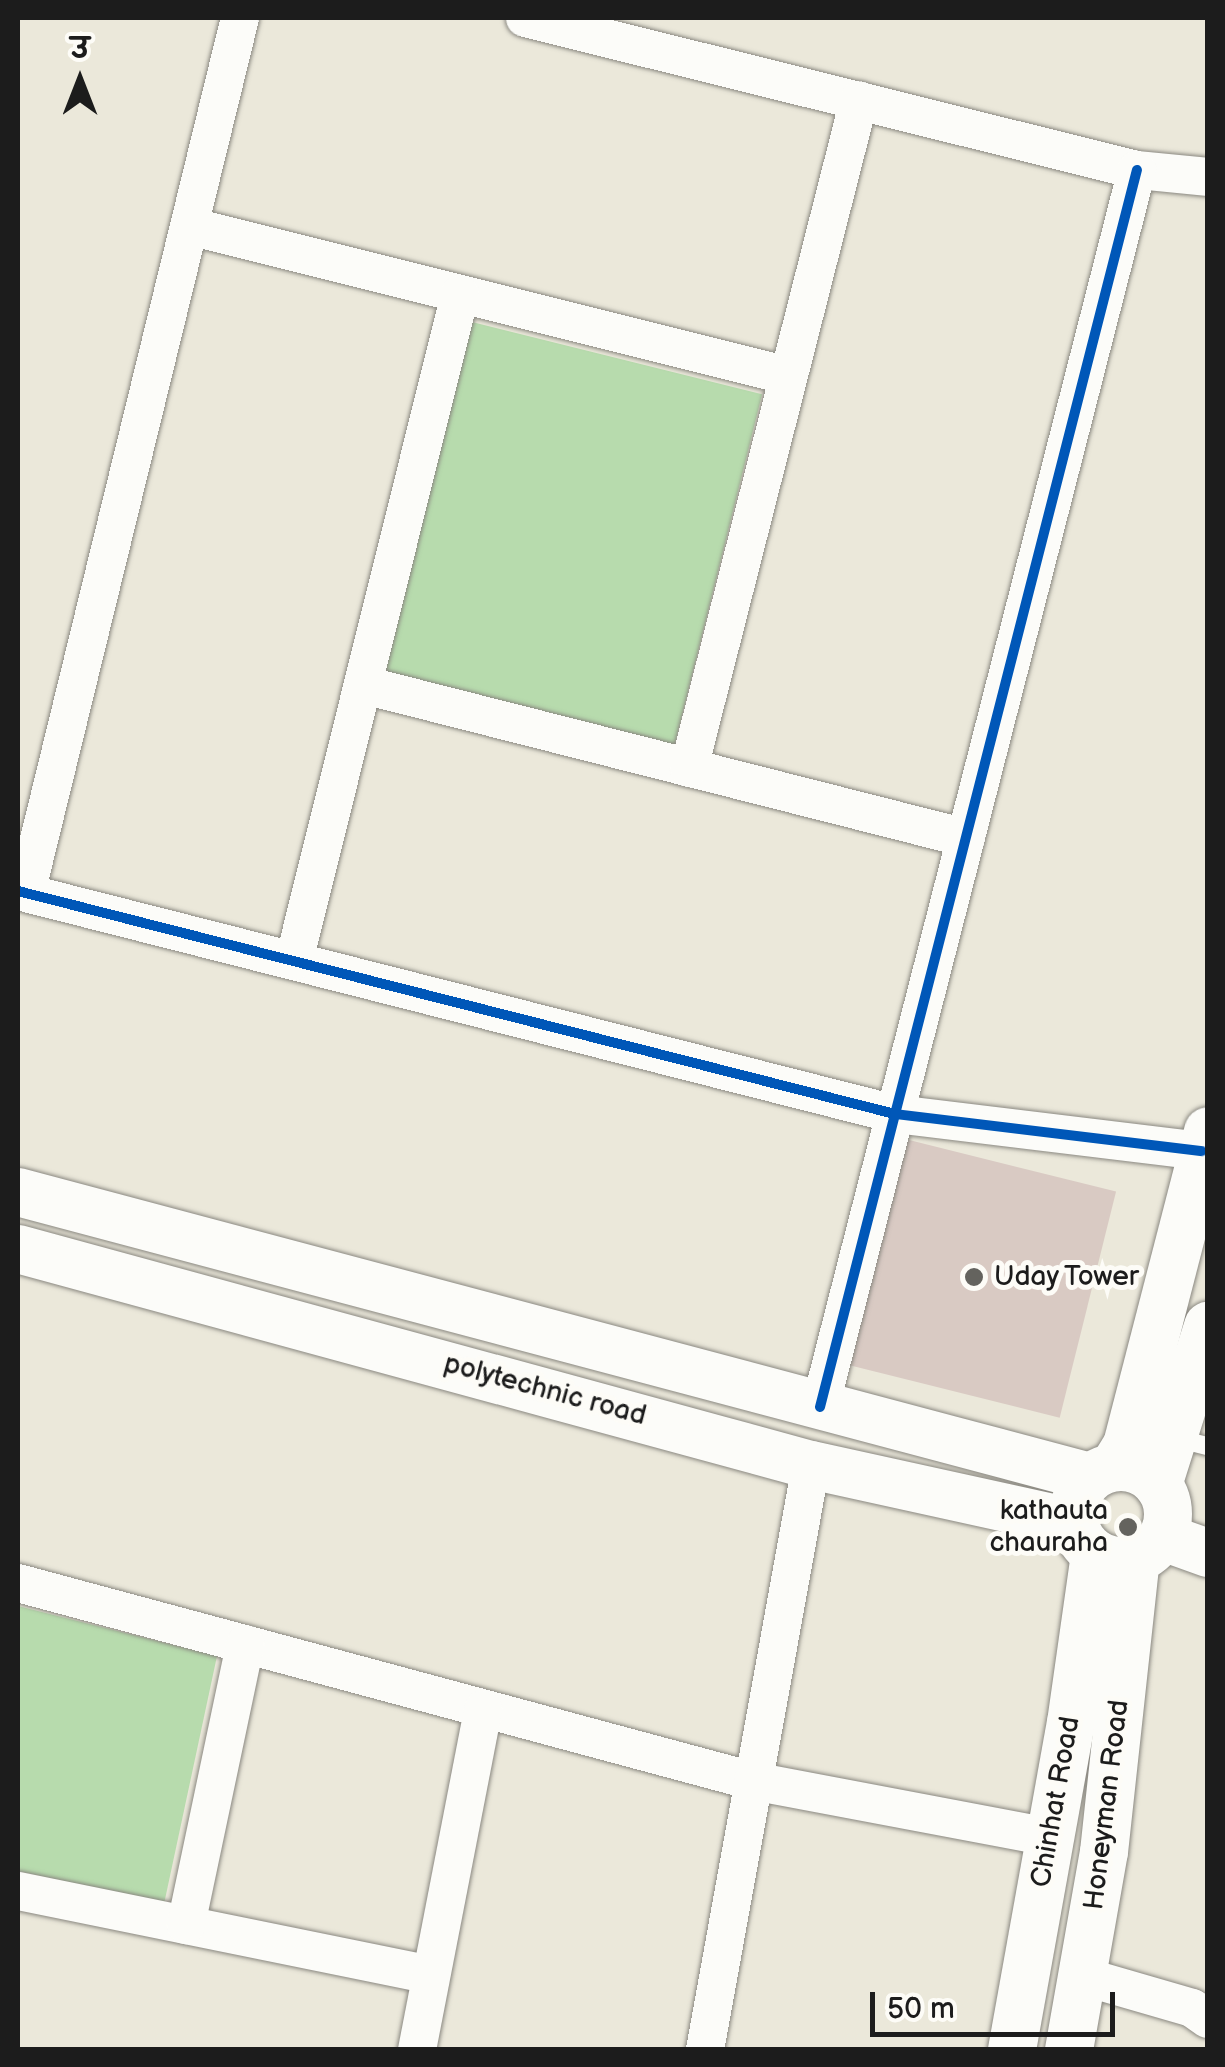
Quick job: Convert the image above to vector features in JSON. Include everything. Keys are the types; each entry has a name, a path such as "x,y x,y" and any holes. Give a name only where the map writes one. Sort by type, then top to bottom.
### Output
{"street":[{"path":"240,18 22,892 895,1114 1205,1141 1110,1462 1079,1490 1143,1526 1208,1553"},
{"path":"524,18 1138,170 1208,178"},
{"path":"689,768 859,100"},
{"path":"820,1407 1138,170"},
{"path":"189,226 788,376"},
{"path":"294,961 460,294"},
{"path":"364,686 966,838"},
{"path":"18,1192 820,1407 1110,1462 1146,1473 1143,1526"},
{"name":"polytechnic road","path":"18,1249 810,1464 1143,1526"},
{"path":"1143,1526 1191,1442 1207,1327"},
{"path":"704,2050 810,1464"},
{"name":"Chinhat Road","path":"1012,2050 1050,1837 1143,1526"},
{"name":"Honeyman Road","path":"1069,2050 1104,1852 1143,1526"},
{"path":"18,1584 753,1781 1050,1837"},
{"path":"186,1925 245,1644"},
{"path":"417,2050 483,1708"},
{"path":"18,1891 432,1975"},
{"path":"1082,1976 1192,2008 1208,2019"}],"green space":[{"path":"472,322 762,394 674,747 384,674"},
{"path":"18,1606 217,1656 164,1904 18,1871"}],"building":[{"name":"Uday Tower","path":"889,1135 1116,1192 1060,1418 833,1361"}],"cycle path":[{"path":"820,1407 1137,170"},
{"path":"18,891 895,1114 1202,1151"}],"place":[{"name":"Uday Tower","path":"974,1277"},
{"name":"kathauta chauraha","path":"1128,1527"}]}
